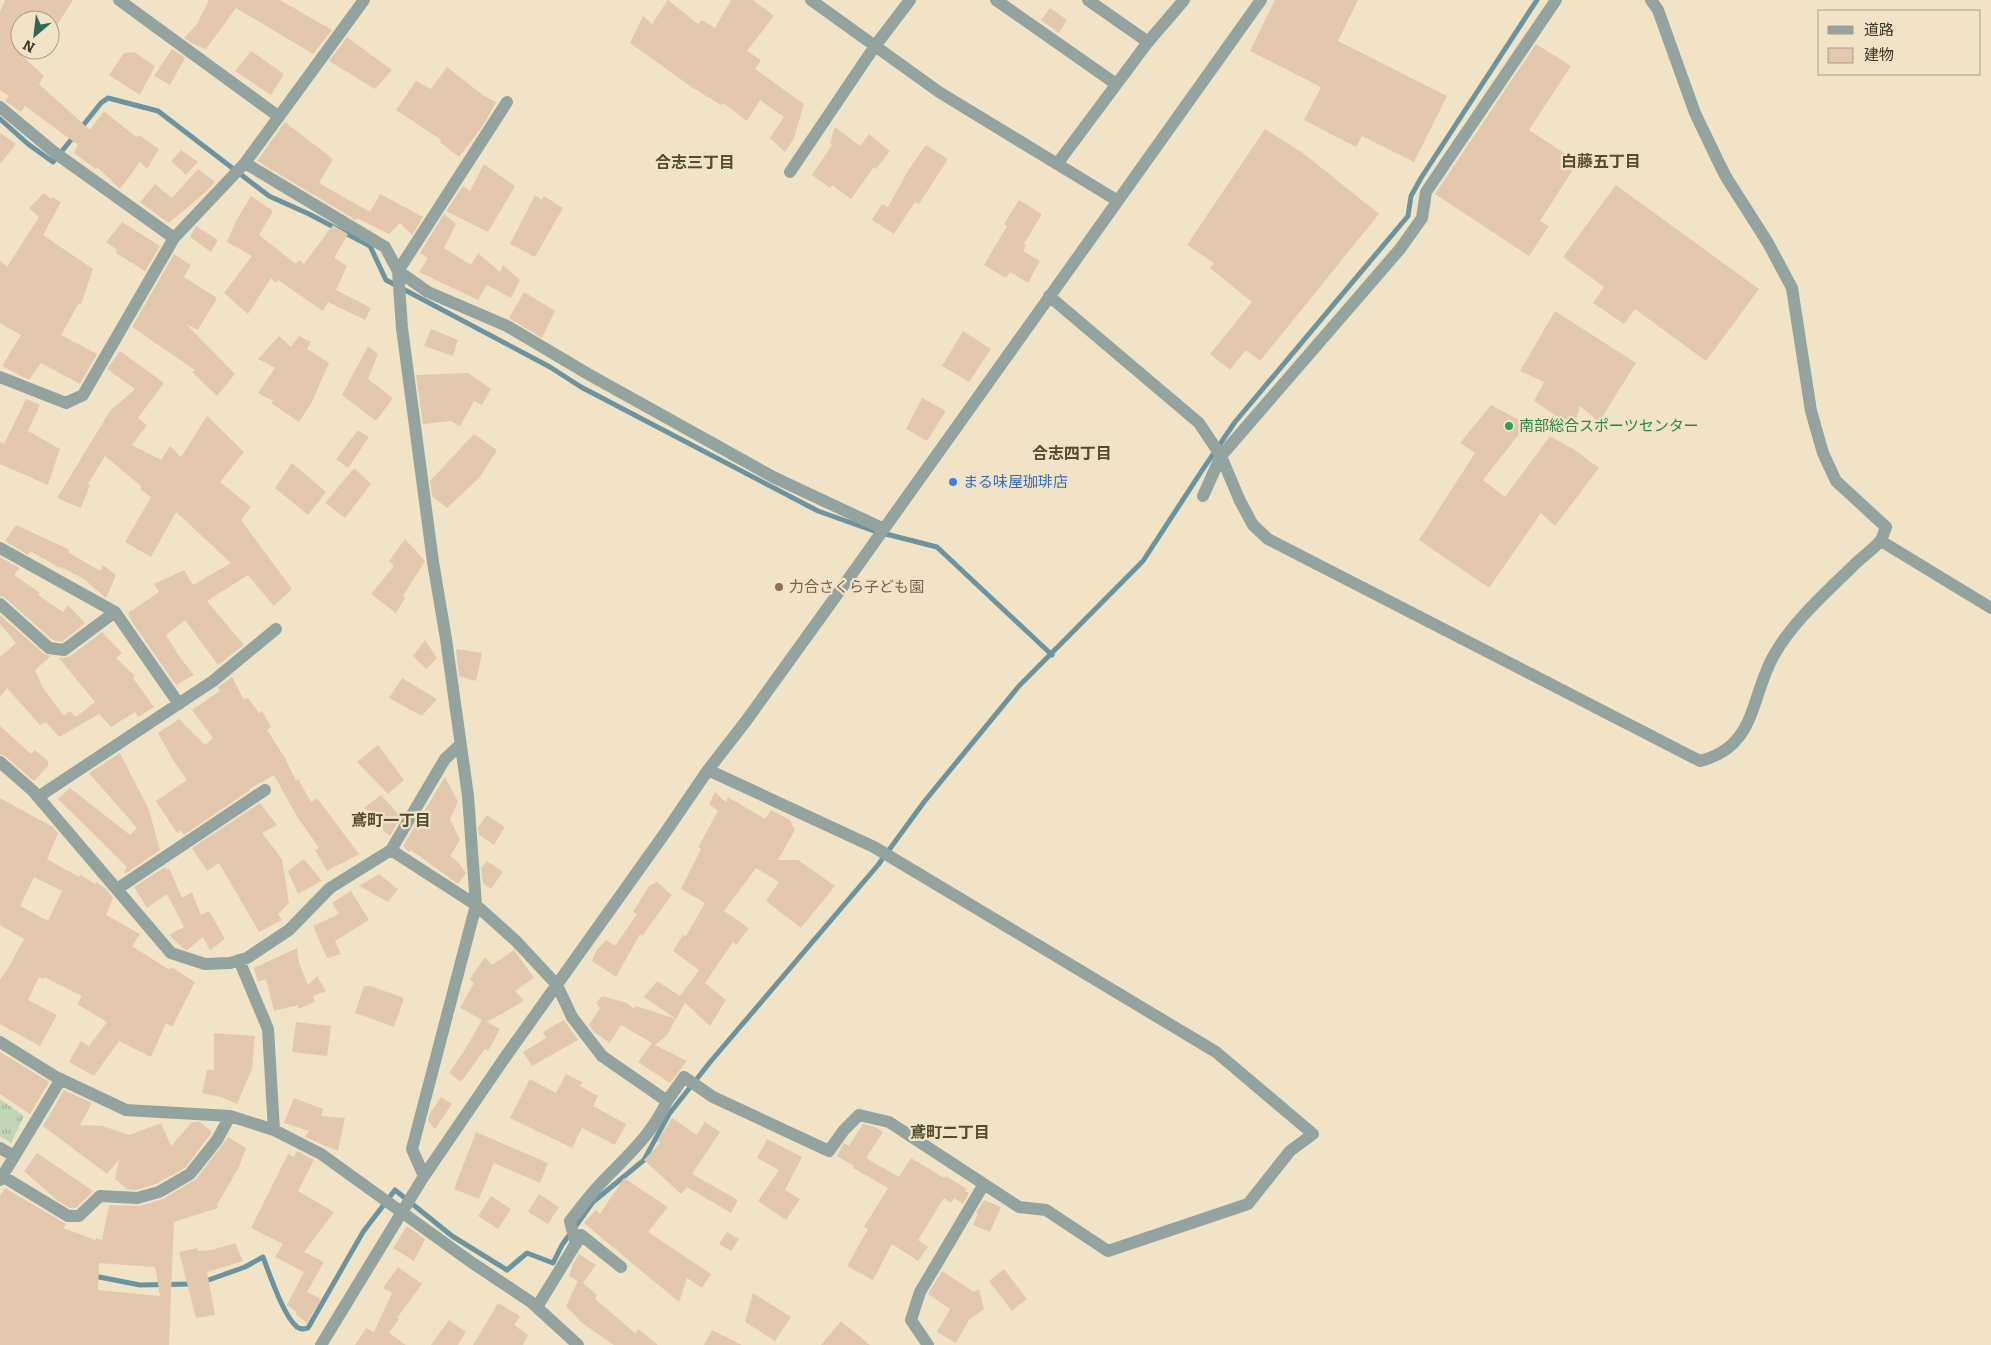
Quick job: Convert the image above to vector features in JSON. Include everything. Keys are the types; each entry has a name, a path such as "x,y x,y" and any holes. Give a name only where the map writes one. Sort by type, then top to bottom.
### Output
{"street":[{"path":"119,0 278,116"},
{"path":"0,377 66,403 82,395 174,238 245,163 364,0"},
{"path":"811,0 939,92 1118,201"},
{"path":"790,172 875,46 910,0"},
{"path":"996,0 1116,84"},
{"path":"1088,0 1148,42"},
{"path":"1057,164 1148,42 1184,0"},
{"path":"1203,496 1222,456 1400,249 1422,218 1426,192 1556,0"},
{"path":"1049,296 1198,423 1222,456 1240,501 1254,525 1268,539 1700,761 1716,757 1732,746 1748,723 1773,655 1795,624 1867,552 1881,541 1886,527 1836,481 1823,453 1812,411 1792,288 1768,242 1726,177 1695,113 1658,10 1651,0"},
{"path":"321,1345 424,1176 473,1103 666,833 708,770 746,721 1118,201 1258,1"},
{"path":"398,271 507,102"},
{"path":"0,107 54,152 174,238"},
{"path":"245,163 385,247 398,271 402,328 432,552 468,796 476,905 412,1149 424,1176"},
{"path":"398,271 428,292 507,326 588,374 773,477 884,529"},
{"path":"1881,541 1991,608"},
{"path":"0,548 115,612 179,704"},
{"path":"0,604 49,648 64,650 115,612"},
{"path":"38,797 213,681 276,629"},
{"path":"0,762 38,797 171,953 205,964 230,964 247,958 289,930 330,888 392,850 445,759 460,745"},
{"path":"576,1244 570,1221 604,1181 636,1149 662,1113 667,1101 684,1077 713,1097 829,1151 844,1130 859,1115 889,1122 1019,1207 1046,1210 1108,1251 1248,1204 1263,1188 1290,1152 1313,1134 1216,1052 874,847 708,770"},
{"path":"117,889 265,790"},
{"path":"392,850 476,905 516,941 556,985 572,1017 602,1056 667,1101"},
{"path":"238,960 268,1029 274,1130"},
{"path":"0,1042 61,1079 126,1110 230,1116 274,1130 321,1154 537,1307 578,1345"},
{"path":"61,1079 1,1178 68,1216 79,1216 100,1196 136,1198 159,1192 190,1174 217,1140 230,1116"},
{"path":"0,1148 14,1156"},
{"path":"928,1345 911,1320 920,1292 984,1184"},
{"path":"537,1307 581,1235 621,1267"}],"green space":[{"path":"0,1099 24,1116 11,1143 0,1136"}],"building":[{"path":"5,0 73,0 60,20 60,10 10,10 10,60 27,60 44,76 39,84 90,130 104,111 136,137 139,135 159,149 147,169 140,162 120,189 97,167 96,169 74,153 78,145 25,106 21,112 5,101 9,96 0,90 0,12"},
{"path":"209,0 280,0 332,30 313,54 236,8 206,49 184,38 197,24"},
{"path":"668,0 698,24 702,20 715,28 731,0 753,0 774,16 747,51 761,60 755,69 804,104 794,138 785,152 770,138 784,117 760,100 747,121 723,103 721,105 693,88 630,43 643,16 652,24"},
{"path":"1275,0 1358,0 1338,41 1447,96 1414,162 1362,136 1356,147 1304,120 1321,87 1250,51"},
{"path":"1050,8 1067,20 1059,33 1041,20"},
{"path":"347,37 392,70 375,89 329,61"},
{"path":"1536,44 1571,66 1529,130 1578,162 1540,221 1549,226 1529,256 1435,194"},
{"path":"172,49 185,58 170,85 154,76"},
{"path":"251,51 284,74 271,95 235,71"},
{"path":"134,52 155,66 140,95 109,75 124,53"},
{"path":"447,67 484,96 496,102 482,127 459,157 440,142 441,140 396,110 416,81 431,89"},
{"path":"285,122 333,159 319,183 370,212 380,194 423,217 412,235 400,223 389,234 357,218 356,220 257,161"},
{"path":"835,127 860,146 869,134 890,151 876,169 874,167 851,199 832,185 830,188 812,175 832,145 830,143"},
{"path":"1265,129 1303,153 1379,214 1260,361 1246,350 1230,370 1210,354 1252,302 1210,268 1214,263 1187,245"},
{"path":"0,133 16,144 0,164"},
{"path":"926,145 948,159 919,204 915,202 894,234 872,220 882,204 888,207 909,169"},
{"path":"181,150 198,162 186,175 171,161"},
{"path":"484,164 515,186 488,232 446,211 463,186 470,191"},
{"path":"198,169 215,182 169,223 140,202 155,184 172,198"},
{"path":"1616,185 1759,289 1706,361 1635,309 1624,324 1593,303 1604,287 1563,257"},
{"path":"44,193 51,199 52,197 61,202 43,235 93,269 81,304 79,303 61,335 97,354 80,384 41,363 29,380 2,366 21,335 0,323 0,260 7,267 39,217 29,208"},
{"path":"535,195 542,200 544,196 563,208 535,257 510,244"},
{"path":"251,196 273,211 259,235 296,264 299,260 304,264 333,225 348,234 334,258 347,266 336,290 371,308 365,320 328,302 323,311 278,280 276,283 271,278 248,314 224,293 252,256 227,242 236,221"},
{"path":"1019,200 1042,214 1024,244 1026,245 1023,251 1040,261 1028,283 1010,272 1006,278 984,265 1007,226 1004,224"},
{"path":"444,214 456,224 444,248 471,265 478,253 500,272 503,265 520,280 511,298 487,285 478,300 419,272 428,258 420,253"},
{"path":"122,222 160,246 145,271 116,253 117,250 106,242"},
{"path":"196,226 218,240 211,252 190,237"},
{"path":"174,254 191,265 184,277 217,298 198,330 186,324 235,374 217,396 192,372 195,370 132,327"},
{"path":"524,292 555,311 542,338 509,318"},
{"path":"1555,311 1636,363 1599,422 1580,406 1574,428 1534,401 1544,382 1520,371"},
{"path":"431,329 458,340 453,356 424,346"},
{"path":"963,331 991,349 969,382 942,366"},
{"path":"279,336 291,347 299,336 311,342 307,349 329,363 312,402 299,422 271,403 273,401 258,393 275,368 258,359"},
{"path":"368,346 378,354 368,379 393,398 376,421 342,395"},
{"path":"120,351 164,383 138,418 147,425 132,445 161,460 170,446 181,457 207,416 244,452 220,482 251,507 241,520 292,589 274,606 248,575 207,601 244,645 218,665 185,620 166,635 194,675 176,685 132,622 128,613 159,592 154,584 184,570 193,585 231,563 176,512 151,557 125,542 151,497 140,489 141,486 105,456 88,484 90,485 81,508 57,498 110,411 135,389 107,369"},
{"path":"468,373 491,389 482,405 474,401 460,426 451,421 423,424 416,375"},
{"path":"922,398 946,411 927,441 906,429"},
{"path":"26,399 40,405 28,431 60,449 48,485 0,464 0,442 4,444"},
{"path":"1491,405 1527,424 1483,480 1505,497 1550,436 1575,450 1599,468 1555,526 1541,513 1489,588 1419,540 1475,453 1460,443"},
{"path":"358,430 369,437 348,468 336,459"},
{"path":"474,434 497,450 480,477 447,508 432,496 430,481"},
{"path":"292,463 326,492 308,515 275,488"},
{"path":"354,468 371,484 345,518 325,503"},
{"path":"16,525 70,550 68,552 100,571 103,565 116,575 106,598 84,579 30,551 28,555 5,541"},
{"path":"405,539 425,561 403,596 405,598 396,613 371,594 394,566 389,561"},
{"path":"0,557 20,568 14,575 40,593 38,595 63,612 68,605 85,623 62,642 53,640 5,598 0,596"},
{"path":"0,615 44,654 51,656 35,670 43,688 64,716 70,711 76,717 95,702 59,658 69,657 102,632 122,653 116,658 135,676 133,678 154,707 138,717 135,712 111,727 99,714 59,737 46,722 40,725 7,688 0,697 0,657 16,643 0,624"},
{"path":"425,640 437,658 426,669 413,656"},
{"path":"456,649 482,653 476,681 459,676"},
{"path":"232,677 244,700 248,698 259,713 262,711 271,727 267,730 285,758 296,781 298,779 311,802 317,798 359,854 327,871 315,850 319,848 296,815 274,775 249,789 184,835 181,830 177,833 156,801 187,780 158,733 179,719 205,745 213,738 192,710 220,691 218,687"},
{"path":"402,678 437,699 422,716 389,698"},
{"path":"0,726 31,754 35,750 48,761 48,766 34,781 5,756 0,754"},
{"path":"378,745 404,780 388,794 357,762"},
{"path":"120,753 149,810 160,850 125,874 124,871 127,867 58,799 70,788 130,835 137,828 89,773"},
{"path":"445,777 458,802 450,819 460,840 450,856 457,861 466,873 458,884 411,850 409,852 403,846"},
{"path":"715,792 726,802 728,797 765,819 771,810 790,820 795,830 778,860 798,860 835,886 801,928 766,901 779,882 756,868 724,911 749,928 736,945 733,942 705,983 726,1000 710,1026 685,1003 676,1019 644,997 657,981 680,996 699,970 673,951 683,935 686,936 705,903 681,889 701,849 698,847 718,811 709,804"},
{"path":"381,795 401,817 390,836 383,831 382,822 364,808"},
{"path":"0,798 53,827 58,833 47,859 79,877 81,875 95,884 96,882 106,889 113,898 106,915 140,934 132,946 168,969 173,968 195,982 172,1027 166,1023 151,1057 119,1041 94,1076 69,1062 81,1041 89,1046 107,1022 77,1004 82,996 44,977 43,979 39,977 28,1000 57,1015 40,1046 0,1024 0,980 24,939 0,925","holes":["34,877 62,891 48,921 20,906"]},
{"path":"260,803 277,825 262,833 282,859 289,903 278,914 282,920 259,932 219,863 207,871 192,848"},
{"path":"487,815 505,827 494,845 479,835 478,827"},
{"path":"304,859 322,881 298,894 288,871"},
{"path":"487,861 503,872 491,889 483,883 481,868"},
{"path":"165,867 166,870 169,868 182,898 192,892 201,915 209,911 225,939 210,950 203,937 187,950 184,949 169,935 184,927 167,894 147,908 134,887"},
{"path":"379,874 398,889 388,902 359,886"},
{"path":"657,882 672,895 642,936 640,934 616,977 592,961 596,951 606,940 615,946 637,914 633,912 649,886"},
{"path":"351,891 369,920 335,941 341,954 327,958 313,926 339,914 332,903"},
{"path":"297,948 299,963 308,985 317,976 326,991 313,996 315,1002 298,1009 298,1005 274,1011 266,979 258,982 254,968"},
{"path":"514,950 534,978 515,991 524,1001 487,1022 500,1029 488,1051 485,1049 461,1082 449,1073 482,1020 460,1008 474,983 470,979 485,957 492,965"},
{"path":"364,986 370,986 404,998 394,1027 355,1013"},
{"path":"602,996 627,1003 634,1009 636,1006 676,1019 667,1035 655,1045 687,1061 670,1083 638,1062 652,1043 621,1025 610,1043 594,1032 589,1025 600,1008 596,1003"},
{"path":"564,1020 578,1040 532,1066 523,1052 546,1038 543,1032"},
{"path":"296,1022 331,1026 327,1056 292,1052"},
{"path":"214,1033 255,1036 252,1069 237,1104 221,1097 202,1093 207,1070 214,1070"},
{"path":"0,1052 49,1082 30,1114 0,1094"},
{"path":"566,1074 582,1082 580,1086 598,1096 593,1106 626,1124 615,1145 582,1128 572,1148 510,1118 530,1079 556,1093"},
{"path":"64,1090 92,1103 80,1125 103,1126 129,1135 161,1123 171,1146 192,1122 200,1122 212,1132 185,1168 156,1184 136,1190 125,1189 115,1179 119,1160 107,1174 43,1126"},
{"path":"441,1097 452,1104 435,1129 428,1121 429,1115"},
{"path":"294,1098 323,1109 321,1116 345,1118 338,1151 305,1137 309,1131 284,1123"},
{"path":"672,1118 697,1135 705,1122 720,1132 692,1174 738,1200 731,1213 687,1187 681,1194 644,1160 660,1143 657,1141"},
{"path":"863,1124 875,1127 883,1132 866,1158 899,1177 911,1158 944,1178 946,1176 967,1189 965,1191 969,1193 963,1204 954,1198 951,1203 944,1198 918,1240 928,1247 918,1261 892,1244 873,1280 847,1266 868,1229 864,1227 888,1188 853,1168 854,1166 837,1156 844,1143 849,1146"},
{"path":"476,1132 548,1163 540,1183 494,1163 479,1199 454,1189"},
{"path":"228,1137 246,1148 239,1167 217,1205 218,1208 174,1222 169,1345 0,1345 0,1196 5,1188 66,1224 63,1228 96,1240 96,1238 102,1240 109,1205 139,1206 163,1199 196,1179","holes":["99,1263 155,1267 160,1296 98,1290"]},
{"path":"767,1139 802,1157 785,1190 800,1199 786,1220 758,1201 779,1170 757,1158"},
{"path":"297,1151 314,1160 298,1191 334,1212 304,1252 324,1262 307,1292 321,1299 307,1323 287,1305 304,1272 275,1257 283,1244 251,1228 288,1154 294,1157"},
{"path":"37,1153 93,1191 76,1208 70,1208 58,1201 24,1171"},
{"path":"624,1178 668,1207 648,1232 711,1274 702,1288 687,1278 679,1302 584,1223 596,1210 600,1214"},
{"path":"539,1194 559,1207 548,1224 528,1212"},
{"path":"491,1196 511,1209 498,1229 478,1216"},
{"path":"984,1200 1001,1207 990,1232 973,1225 978,1214 976,1213"},
{"path":"407,1226 425,1239 414,1261 393,1248"},
{"path":"727,1232 739,1239 731,1251 719,1244"},
{"path":"235,1243 243,1261 207,1272 215,1315 196,1318 179,1252 197,1248 198,1251 212,1250"},
{"path":"579,1254 596,1265 583,1283 597,1295 595,1299 636,1334 638,1329 658,1345 614,1345 582,1323 566,1306 578,1281 569,1276"},
{"path":"398,1267 422,1284 397,1318 399,1319 389,1333 406,1345 355,1345 366,1328 374,1332 392,1293 383,1288"},
{"path":"1004,1269 1027,1299 1012,1311 989,1281"},
{"path":"942,1271 974,1292 979,1289 984,1309 969,1320 956,1343 937,1332 950,1309 928,1294"},
{"path":"753,1293 791,1317 775,1341 745,1322"},
{"path":"498,1303 520,1316 514,1325 528,1335 523,1345 473,1345"},
{"path":"449,1320 466,1332 458,1345 431,1345"},
{"path":"841,1321 870,1345 821,1345"},
{"path":"712,1330 742,1345 704,1345"}],"waterway":[{"path":"203,1282 245,1267 263,1257 287,1314 297,1327 301,1329 308,1328 363,1232 395,1190 452,1236 507,1270 527,1253 553,1263 562,1245 593,1202 644,1160 669,1114 711,1061 878,865 924,802 1019,686 1143,561 1235,422 1408,216 1411,196 1421,178 1537,0"},
{"path":"81,128 101,103 108,98 158,111 269,196 309,214 370,246 386,280 550,367 581,387 818,511 874,531"},
{"path":"0,119 28,144 53,162 75,135"},
{"path":"882,533 937,547 1052,655"},
{"path":"94,1276 140,1285 192,1284"}],"place":[{"name":"南部総合スポーツセンター","path":"1509,426"},
{"name":"まる味屋珈琲店","path":"953,482"},
{"name":"力合さくら子ども園","path":"779,587"}],"district":[{"name":"白藤五丁目","path":"1601,161"},
{"name":"合志三丁目","path":"695,162"},
{"name":"合志四丁目","path":"1072,453"},
{"name":"鳶町一丁目","path":"391,820"},
{"name":"鳶町二丁目","path":"950,1132"}]}
